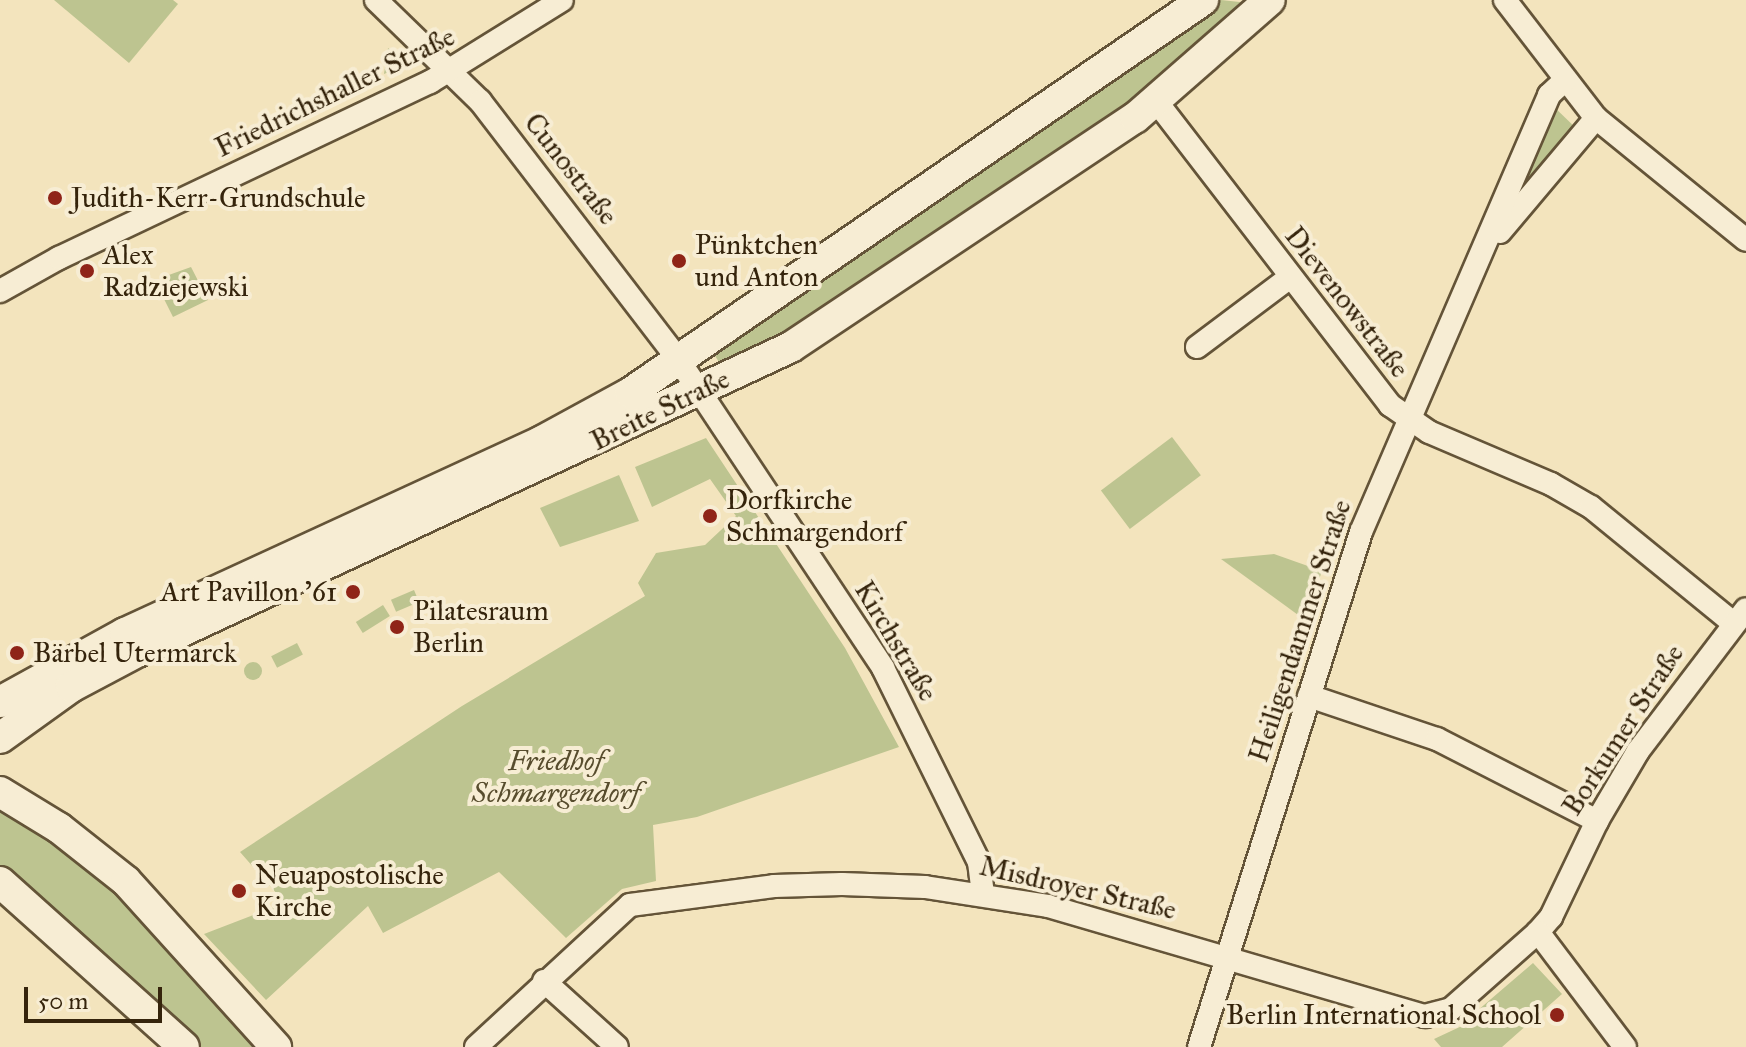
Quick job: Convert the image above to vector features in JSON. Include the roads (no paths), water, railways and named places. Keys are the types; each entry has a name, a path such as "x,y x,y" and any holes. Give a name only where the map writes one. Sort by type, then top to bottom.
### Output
{"main road":[{"name":"Breite Straße","path":"0,702 125,633 542,441 630,393 1203,0"},
{"name":"Breite Straße","path":"0,738 71,687 124,658 791,347 861,304 1156,101 1270,0"},
{"path":"0,792 59,828 126,881 276,1047"},
{"path":"0,882 184,1047"}],"street":[{"name":"Cunostraße","path":"376,0 452,70 678,359 700,392"},
{"name":"Friedrichshaller Straße","path":"0,291 59,258 452,70 562,0"},
{"path":"1505,0 1596,118 1746,239"},
{"name":"Heiligendammer Straße","path":"1199,1047 1361,532 1488,244 1549,95 1565,80"},
{"name":"Dievenowstraße","path":"1156,101 1371,386 1411,420 1591,507 1740,616"},
{"name":"Heiligendammer Straße","path":"1488,244 1596,118"},
{"path":"1197,347 1289,278"},
{"name":"Kirchstraße","path":"700,392 883,668 979,862 983,894"},
{"name":"Borkumer Straße","path":"1538,932 1551,917 1597,821 1665,711 1740,616"},
{"path":"1309,696 1437,739 1597,821"},
{"name":"Misdroyer Straße","path":"476,1047 544,981 630,905 815,885 925,887 983,894 1048,906 1226,956 1416,1015 1436,1015 1451,1009 1538,932"},
{"path":"1538,932 1625,1047"},
{"path":"544,981 617,1047"}],"place":[{"name":"Judith-Kerr-Grundschule","path":"55,198"},
{"name":"Pünktchen und Anton","path":"679,261"},
{"name":"Alex Radziejewski","path":"87,271"},
{"name":"Dorfkirche Schmargendorf","path":"710,516"},
{"name":"Art Pavillon '61","path":"353,592"},
{"name":"Pilatesraum Berlin","path":"397,627"},
{"name":"Bärbel Utermarck","path":"17,653"},
{"name":"Neuapostolische Kirche","path":"239,891"},
{"name":"Berlin International School","path":"1557,1015"}],"park label":[{"name":"Friedhof Schmargendorf","path":"556,777"}]}
